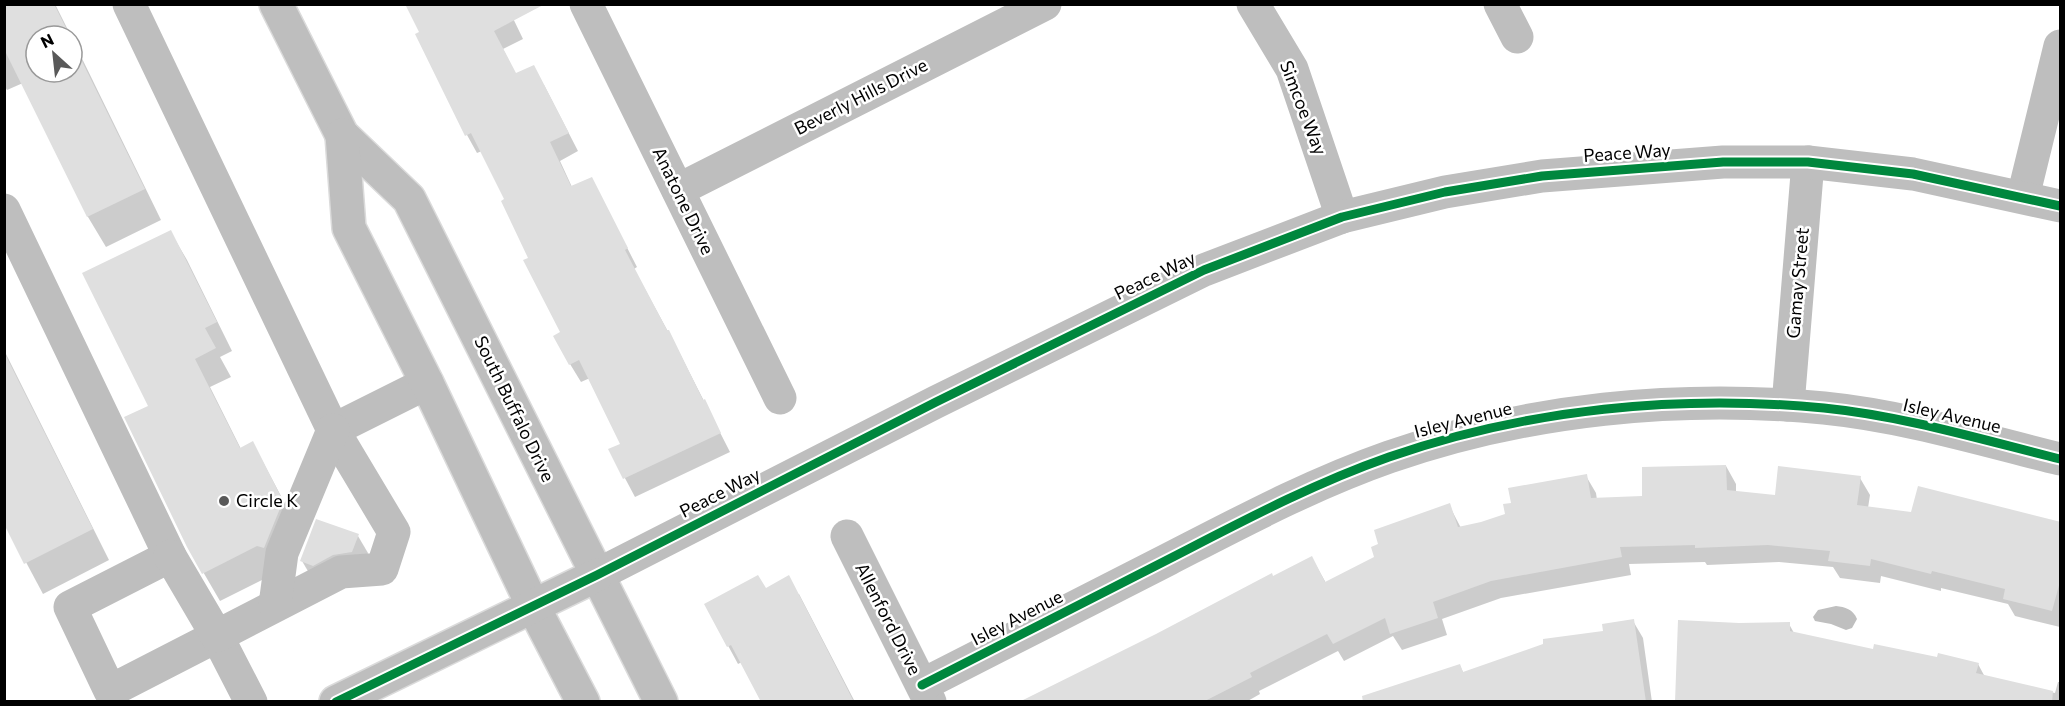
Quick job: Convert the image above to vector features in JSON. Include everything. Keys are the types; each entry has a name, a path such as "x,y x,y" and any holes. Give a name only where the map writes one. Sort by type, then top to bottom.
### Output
{"street":[{"path":"129,4 333,430 394,532 382,569 340,572 110,691 70,608 170,556"},
{"name":"South Buffalo Drive","path":"276,4 342,135 410,199 661,702"},
{"name":"Anatone Drive","path":"586,4 780,398"},
{"name":"Beverly Hills Drive","path":"678,190 1045,4"},
{"name":"Simcoe Way","path":"1253,4 1292,69 1342,217"},
{"path":"1500,4 1517,37"},
{"path":"2024,197 2061,46"},
{"name":"South Buffalo Drive","path":"342,135 349,228 583,702"},
{"name":"Peace Way","path":"336,702 597,575 936,402 1204,270 1342,217 1445,192 1542,176 1723,162 1808,162 1913,174 2061,206"},
{"name":"Gamay Street","path":"1788,405 1808,162"},
{"path":"4,210 170,556 217,636 251,702"},
{"path":"275,605 282,553 333,430 427,383"},
{"name":"Isley Avenue","path":"926,693 1296,494 1389,457 1438,442 1543,418 1644,406 1699,403 1828,408 1872,415 2061,459"},
{"name":"Allenford Drive","path":"847,536 926,693"}],"shaded area":[{"path":"1836,606 1853,613 1857,619 1852,628 1846,630 1815,621 1813,617 1818,610"}],"building":[{"path":"4,4 54,4 64,24 24,24 24,84 84,84 84,65 145,189 87,217 4,49"},
{"path":"405,4 545,4 494,31 516,73 534,65 569,133 550,142 571,186 592,177 628,248 625,250 669,330 721,433 623,479 608,449 620,444 579,360 569,365 553,336 560,332 523,260 528,258 501,201 504,199 471,133 465,136 415,34 419,32"},
{"path":"171,230 217,322 205,328 216,348 195,359 240,448 253,441 283,501 264,548 257,546 202,574 124,417 148,406 82,273"},
{"path":"4,352 93,529 24,564 4,524"},
{"path":"1726,465 1727,490 1775,495 1778,466 1861,476 1857,505 1911,512 1918,486 2061,522 2061,578 2052,611 2003,599 2005,589 1932,571 1931,574 1871,559 1870,566 1828,561 1830,551 1768,545 1695,548 1695,545 1620,547 1622,557 1491,581 1433,602 1438,618 1390,634 1385,618 1333,644 1327,634 1250,673 1252,677 1203,702 1019,702 1272,573 1273,576 1312,556 1325,582 1374,557 1371,547 1378,544 1374,530 1450,503 1458,527 1505,514 1503,504 1511,503 1508,488 1587,474 1591,498 1642,496 1642,467"},
{"path":"316,519 359,534 352,552 333,555 313,566 300,561"},
{"path":"758,575 766,588 789,575 854,702 761,702 731,645 727,647 704,604"},
{"path":"1634,619 1646,702 1363,702 1362,696 1460,664 1463,672 1543,644 1543,639 1603,631 1602,624"},
{"path":"1678,620 1739,623 1790,622 1790,631 1873,649 1874,644 1937,657 1938,653 1979,663 1976,673 2053,691 2052,702 1675,702"}],"cycle path":[{"path":"336,702 597,575 936,402 1204,270 1342,217 1445,192 1542,176 1723,162 1808,162 1913,174 2060,206"},
{"path":"922,685 1305,491 1389,457 1495,427 1604,409 1714,403 1769,404 1824,408 1884,417 1943,429 2060,459"}],"place":[{"name":"Circle K","path":"224,501"}]}
